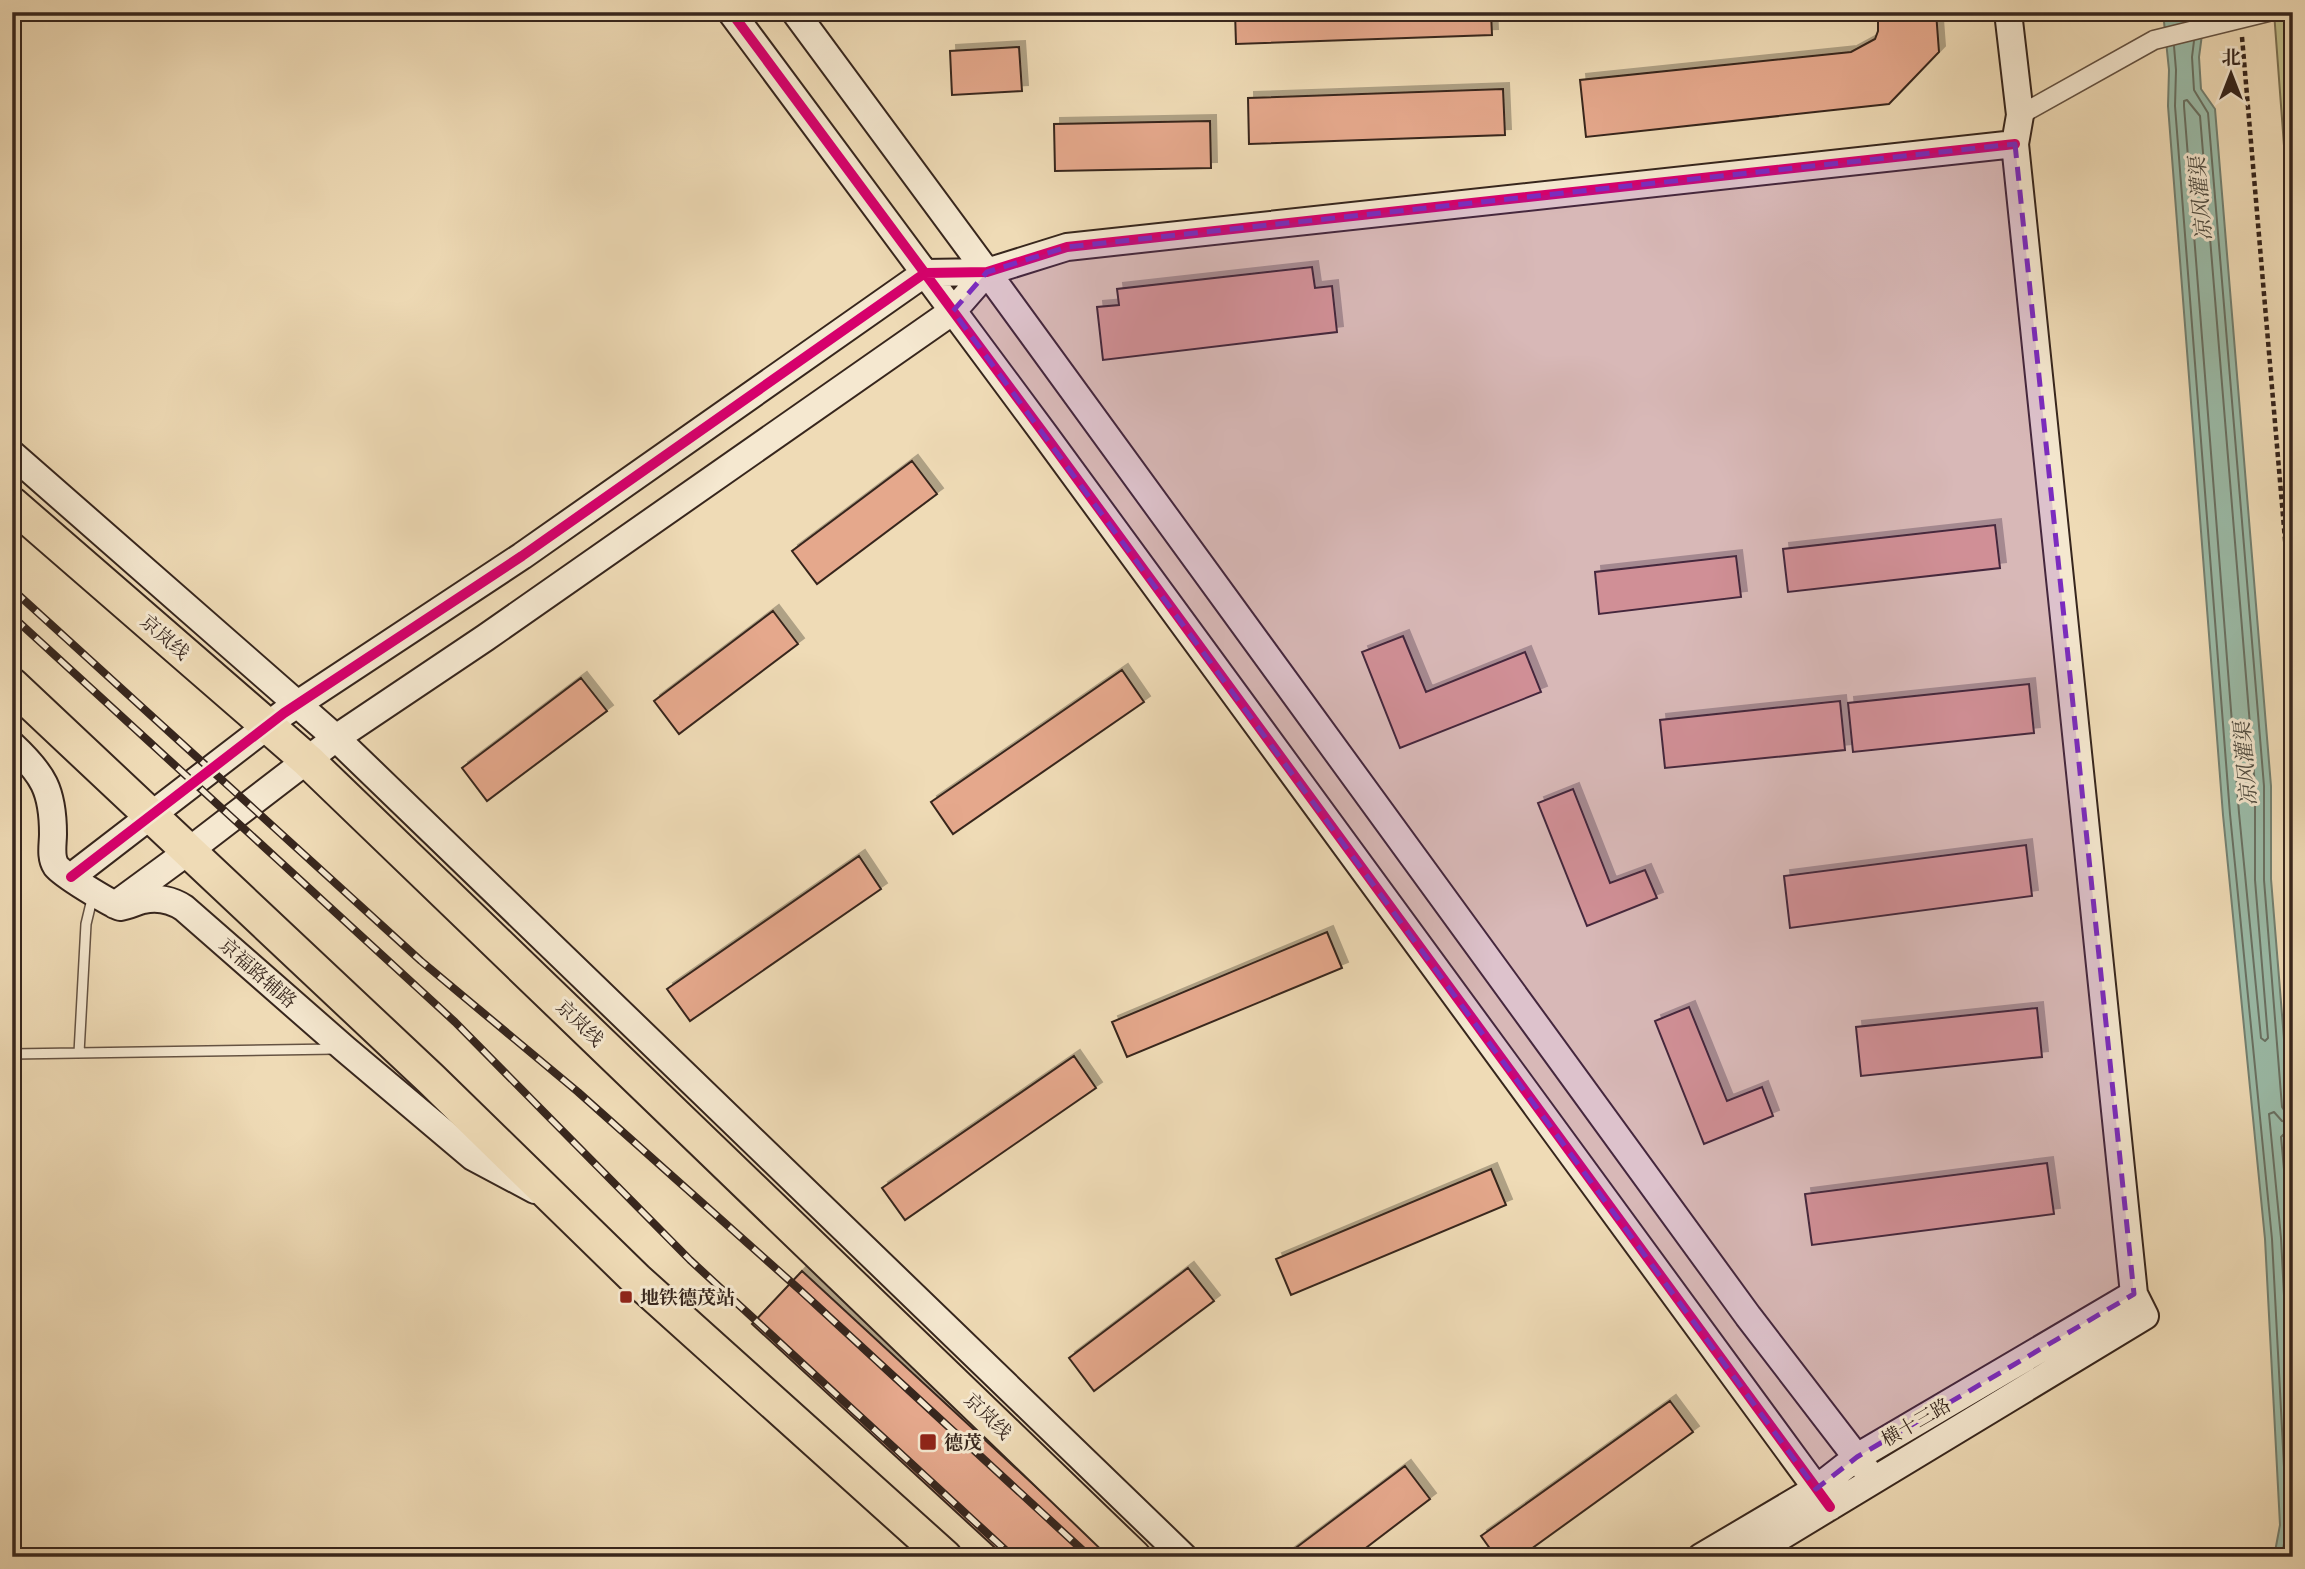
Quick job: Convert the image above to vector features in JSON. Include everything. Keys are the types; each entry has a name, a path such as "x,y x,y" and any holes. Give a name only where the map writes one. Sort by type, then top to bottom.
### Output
{"highway":[{"name":"京岚线","path":"12,504 308,761 1134,1557"},
{"path":"12,685 431,1079 637,1280 945,1557"}],"street":[{"path":"731,12 1823,1498"},
{"path":"795,12 1748,1316 1874,1480"},
{"path":"2008,12 2020,115 2015,144 2140,1305"},
{"path":"2020,115 2154,40 2267,12"},
{"path":"71,877 266,726 522,556 925,273 987,272 1067,247 2015,144"},
{"path":"12,745 40,773 46,786 52,815 54,860 61,871 105,898 190,850 336,738 485,638 953,311 987,272"},
{"path":"12,454 299,703 1184,1557"},
{"name":"京福路辅路","path":"105,898 125,906 141,900 157,899 170,901 184,908 473,1157 556,1201"},
{"name":"横十三路","path":"1747,1557 1823,1498 1857,1457 2140,1305"},
{"name":"横十三路","path":"1701,1557 1823,1498 1874,1480 2140,1305"}],"lane":[{"path":"79,1053 86,925 105,898"},
{"path":"12,1054 345,1049"}],"path":[{"path":"2241,19 2293,633"}],"highlighted area":[{"path":"2015,144 2134,1294 1857,1457 1816,1489 953,311 987,272 1067,247"}],"shaded area":[{"path":"2274,12 2293,12 2293,266"}],"water":[{"name":"凉风灌渠","path":"2163,12 2205,12 2199,57 2201,89 2215,109 2271,786 2271,879 2293,1150 2293,1557 2274,1557 2280,1525 2265,1239 2223,815"}],"building":[{"path":"1235,12 1491,12 1492,35 1236,44"},
{"path":"1878,12 1936,12 1939,52 1889,104 1586,137 1580,80 1851,52 1875,39"},
{"path":"1019,47 1022,91 952,95 950,51"},
{"path":"1503,89 1505,135 1249,144 1248,98"},
{"path":"1210,121 1211,168 1055,171 1054,124"},
{"path":"1312,267 1315,288 1332,286 1337,332 1103,360 1097,307 1119,305 1117,289"},
{"path":"912,461 937,494 817,584 792,551"},
{"path":"1995,525 2000,568 1788,592 1783,549"},
{"path":"1736,556 1741,597 1599,614 1595,572"},
{"path":"773,611 798,644 679,734 654,701"},
{"path":"1403,636 1426,692 1525,652 1541,692 1400,748 1362,652"},
{"path":"1122,670 1144,702 953,834 931,802"},
{"path":"581,678 607,711 487,801 462,768"},
{"path":"2029,684 2034,733 1853,752 1848,703"},
{"path":"1840,701 1845,750 1665,768 1660,720"},
{"path":"1573,789 1610,883 1645,870 1657,898 1587,926 1538,803"},
{"path":"2026,845 2032,896 1790,928 1784,876"},
{"path":"859,856 881,889 690,1021 667,989"},
{"path":"1327,932 1342,968 1127,1057 1112,1022"},
{"path":"1689,1007 1727,1101 1762,1087 1773,1116 1704,1144 1655,1021"},
{"path":"2037,1008 2042,1057 1861,1076 1856,1027"},
{"path":"1074,1056 1096,1088 905,1220 882,1188"},
{"path":"2047,1163 2054,1214 1812,1245 1805,1194"},
{"path":"1491,1169 1506,1205 1291,1295 1276,1259"},
{"path":"1188,1268 1214,1301 1094,1391 1069,1358"},
{"name":"德茂","path":"802,1271 1112,1557 1005,1557 752,1324"},
{"path":"1670,1401 1693,1432 1520,1557 1496,1557 1481,1536"},
{"path":"1405,1466 1430,1499 1354,1557 1285,1556"}],"railway":[{"path":"12,589 421,961 578,1092 800,1290 1090,1557"},
{"path":"12,616 455,1022 690,1260 1013,1557"}],"cycle path":[{"path":"731,12 1045,435 1830,1507"},
{"path":"71,877 284,713 522,556 925,273 987,272 1067,247 2015,144"}],"place":[{"name":"地铁德茂站","path":"626,1297"},
{"name":"德茂","path":"928,1442"}]}
